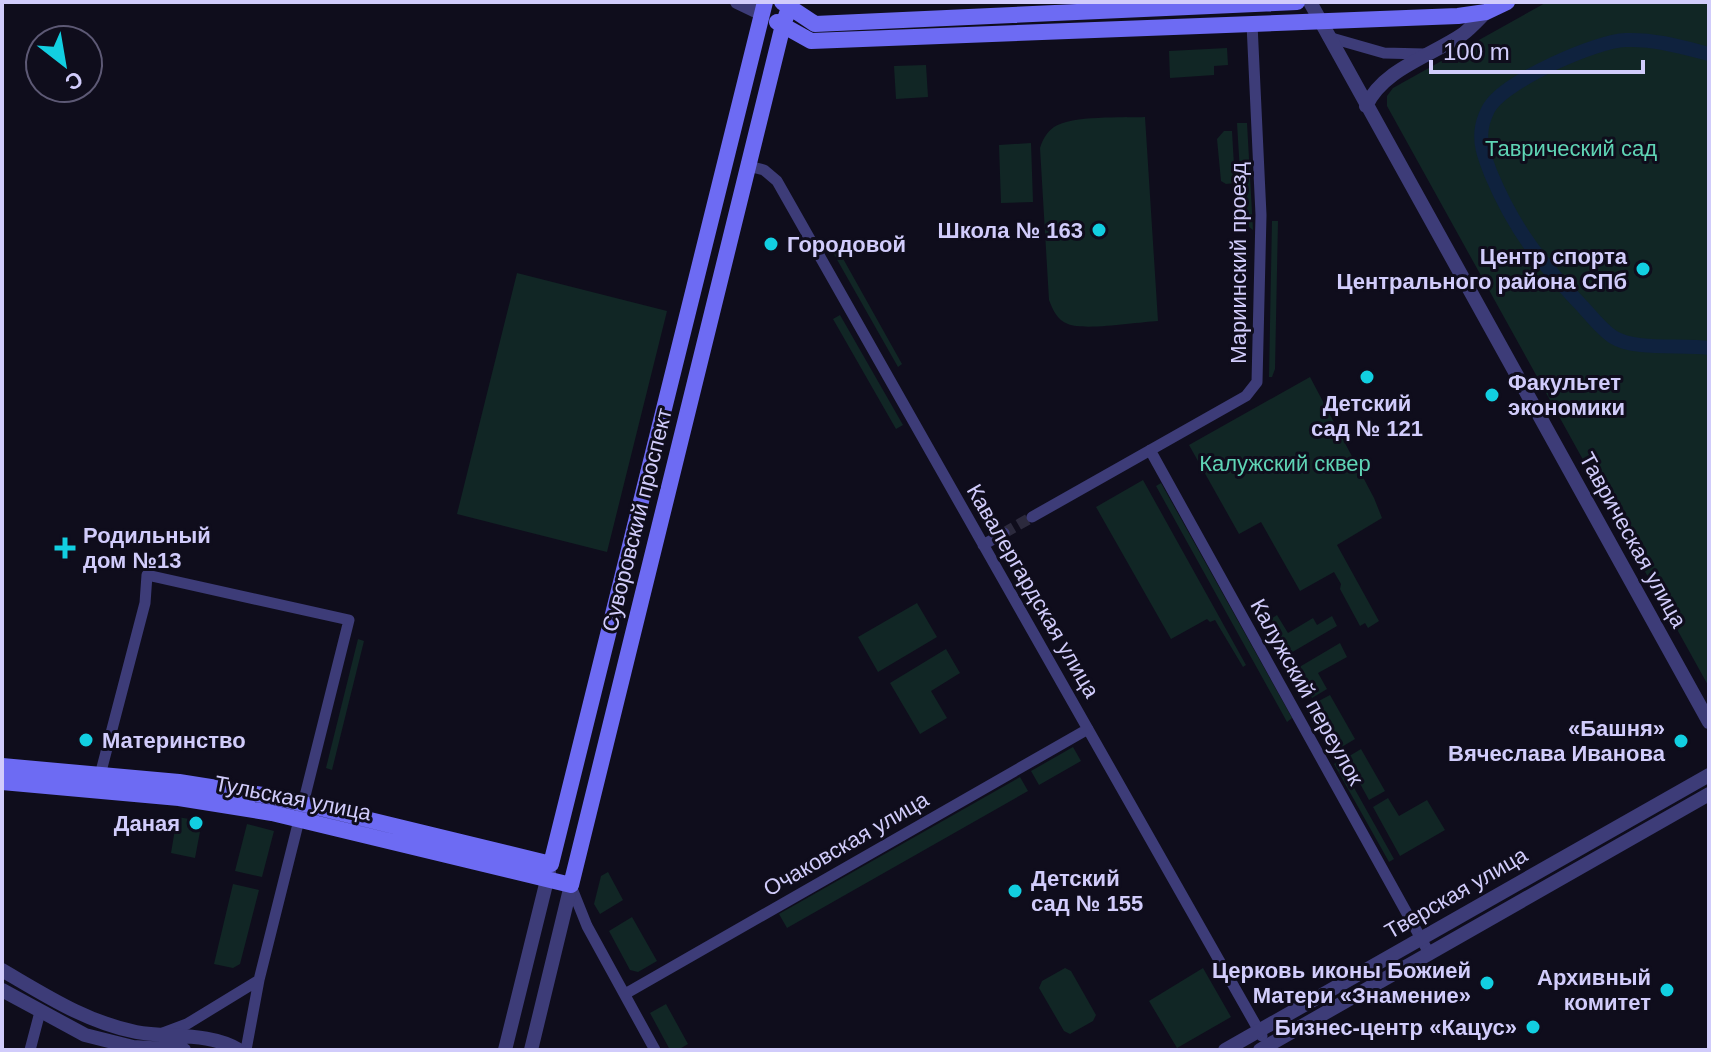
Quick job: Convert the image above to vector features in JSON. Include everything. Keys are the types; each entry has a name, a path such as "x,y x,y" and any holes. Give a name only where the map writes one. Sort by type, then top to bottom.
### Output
{"main road":[{"path":"788,3 815,24 1297,2"},
{"path":"764,8 783,25 811,41 1458,16 1486,12 1507,2"},
{"name":"Суворовский проспект","path":"571,885 788,3"},
{"name":"Суворовский проспект","path":"549,872 764,8"},
{"name":"Тульская улица","path":"2,766 179,782 549,872 571,885"},
{"name":"Тульская улица","path":"2,782 302,810"}],"street":[{"path":"737,2 764,8"},
{"name":"Таврическая улица","path":"1310,2 1709,722"},
{"path":"1366,106 1385,81 1464,33 1486,12"},
{"name":"Мариинский проезд","path":"1032,517 1246,396 1257,382 1261,215 1252,24"},
{"path":"1328,37 1384,53 1402,56 1428,54"},
{"name":"Кавалергардская улица","path":"748,166 764,170 777,181 1266,1048"},
{"name":"Калужский переулок","path":"1150,450 1429,953"},
{"path":"983,545 1004,533"},
{"path":"97,791 145,603 147,575 349,620 259,980 246,1050"},
{"name":"Очаковская улица","path":"625,994 1088,729"},
{"name":"Тверская улица","path":"1225,1050 1709,775"},
{"name":"Тверская улица","path":"1266,1048 1709,794"},
{"name":"Суворовский проспект","path":"505,1050 549,872"},
{"path":"571,885 587,926 655,1050"},
{"name":"Суворовский проспект","path":"531,1050 571,885"},
{"path":"2,970 96,1022 139,1033 219,1042 239,1050"},
{"path":"130,1048 187,1024 259,980"},
{"path":"2,990 85,1035 130,1048 184,1050"},
{"path":"30,1050 40,1012"}],"green space":[{"name":"Таврический сад","path":"1547,2 1709,2 1709,687 1387,106 1387,96 1393,88"},
{"path":"1227,48 1228,65 1214,66 1214,75 1170,78 1169,51"},
{"path":"926,65 928,97 896,99 894,66"},
{"path":"1145,117 1158,321 1098,326 1068,324 1058,317 1049,300 1041,145 1045,136 1062,123"},
{"path":"1237,123 1247,123 1253,230 1243,222"},
{"path":"1224,131 1232,131 1235,183 1221,181 1217,139"},
{"path":"1031,143 1033,202 1001,203 999,145"},
{"path":"1272,221 1278,221 1275,369 1269,377"},
{"path":"836,246 902,364 898,367 831,249"},
{"path":"517,273 667,311 607,552 457,514"},
{"path":"840,315 903,425 896,429 833,319"},
{"name":"Калужский сквер","path":"1310,377 1382,518 1337,545 1379,621 1368,628 1365,623 1360,626 1334,572 1300,591 1261,522 1239,534 1189,445"},
{"path":"1143,480 1246,665 1243,667 1215,620 1210,622 1207,619 1171,639 1096,507"},
{"path":"1161,483 1292,718 1287,722 1156,486"},
{"path":"917,603 937,637 878,672 858,637"},
{"path":"1277,615 1288,633 1313,618 1317,625 1332,616 1337,626 1289,654 1269,620"},
{"path":"358,639 364,641 332,770 326,768"},
{"path":"1340,643 1347,657 1318,673 1327,689 1312,698 1296,669"},
{"path":"946,649 960,673 931,691 947,718 920,734 890,683"},
{"path":"1330,695 1355,739 1340,748 1315,703"},
{"path":"1073,747 1081,761 1039,785 1031,771"},
{"path":"1361,749 1385,791 1369,800 1346,758"},
{"path":"1339,761 1394,859 1389,862 1334,764"},
{"path":"1020,777 1028,791 787,928 779,914"},
{"path":"1388,798 1399,816 1427,800 1445,830 1400,856 1373,807"},
{"path":"177,817 202,821 195,858 171,853"},
{"path":"247,824 274,831 262,877 235,871"},
{"path":"608,872 623,900 600,914 594,904 601,876"},
{"path":"233,884 259,890 240,964 233,968 214,964"},
{"path":"632,917 657,961 638,972 630,970 609,931"},
{"path":"1065,968 1071,971 1096,1015 1093,1021 1070,1034 1064,1031 1039,988 1042,981"},
{"path":"1203,968 1231,1017 1177,1048 1149,1001"},
{"path":"666,1004 688,1044 678,1050 670,1050 650,1013"}],"waterway":[{"path":"1709,54 1637,40 1612,42 1574,54 1515,84 1501,95 1488,110 1481,134 1491,174 1520,230 1554,276 1605,331 1633,344 1709,348"}],"tunnel":[{"path":"1004,533 1032,517"}],"place":[{"name":"Школа № 163","path":"1099,230"},
{"name":"Городовой","path":"771,244"},
{"name":"Центр спорта Центрального района СПб","path":"1643,269"},
{"name":"Детский сад № 121","path":"1367,377"},
{"name":"Факультет экономики","path":"1492,395"},
{"name":"Родильный дом №13","path":"65,548"},
{"name":"Материнство","path":"86,740"},
{"name":"«Башня» Вячеслава Иванова","path":"1681,741"},
{"name":"Даная","path":"196,823"},
{"name":"Детский сад № 155","path":"1015,891"},
{"name":"Церковь иконы Божией Матери «Знамение»","path":"1487,983"},
{"name":"Архивный комитет","path":"1667,990"},
{"name":"Бизнес-центр «Кацус»","path":"1533,1027"}]}
